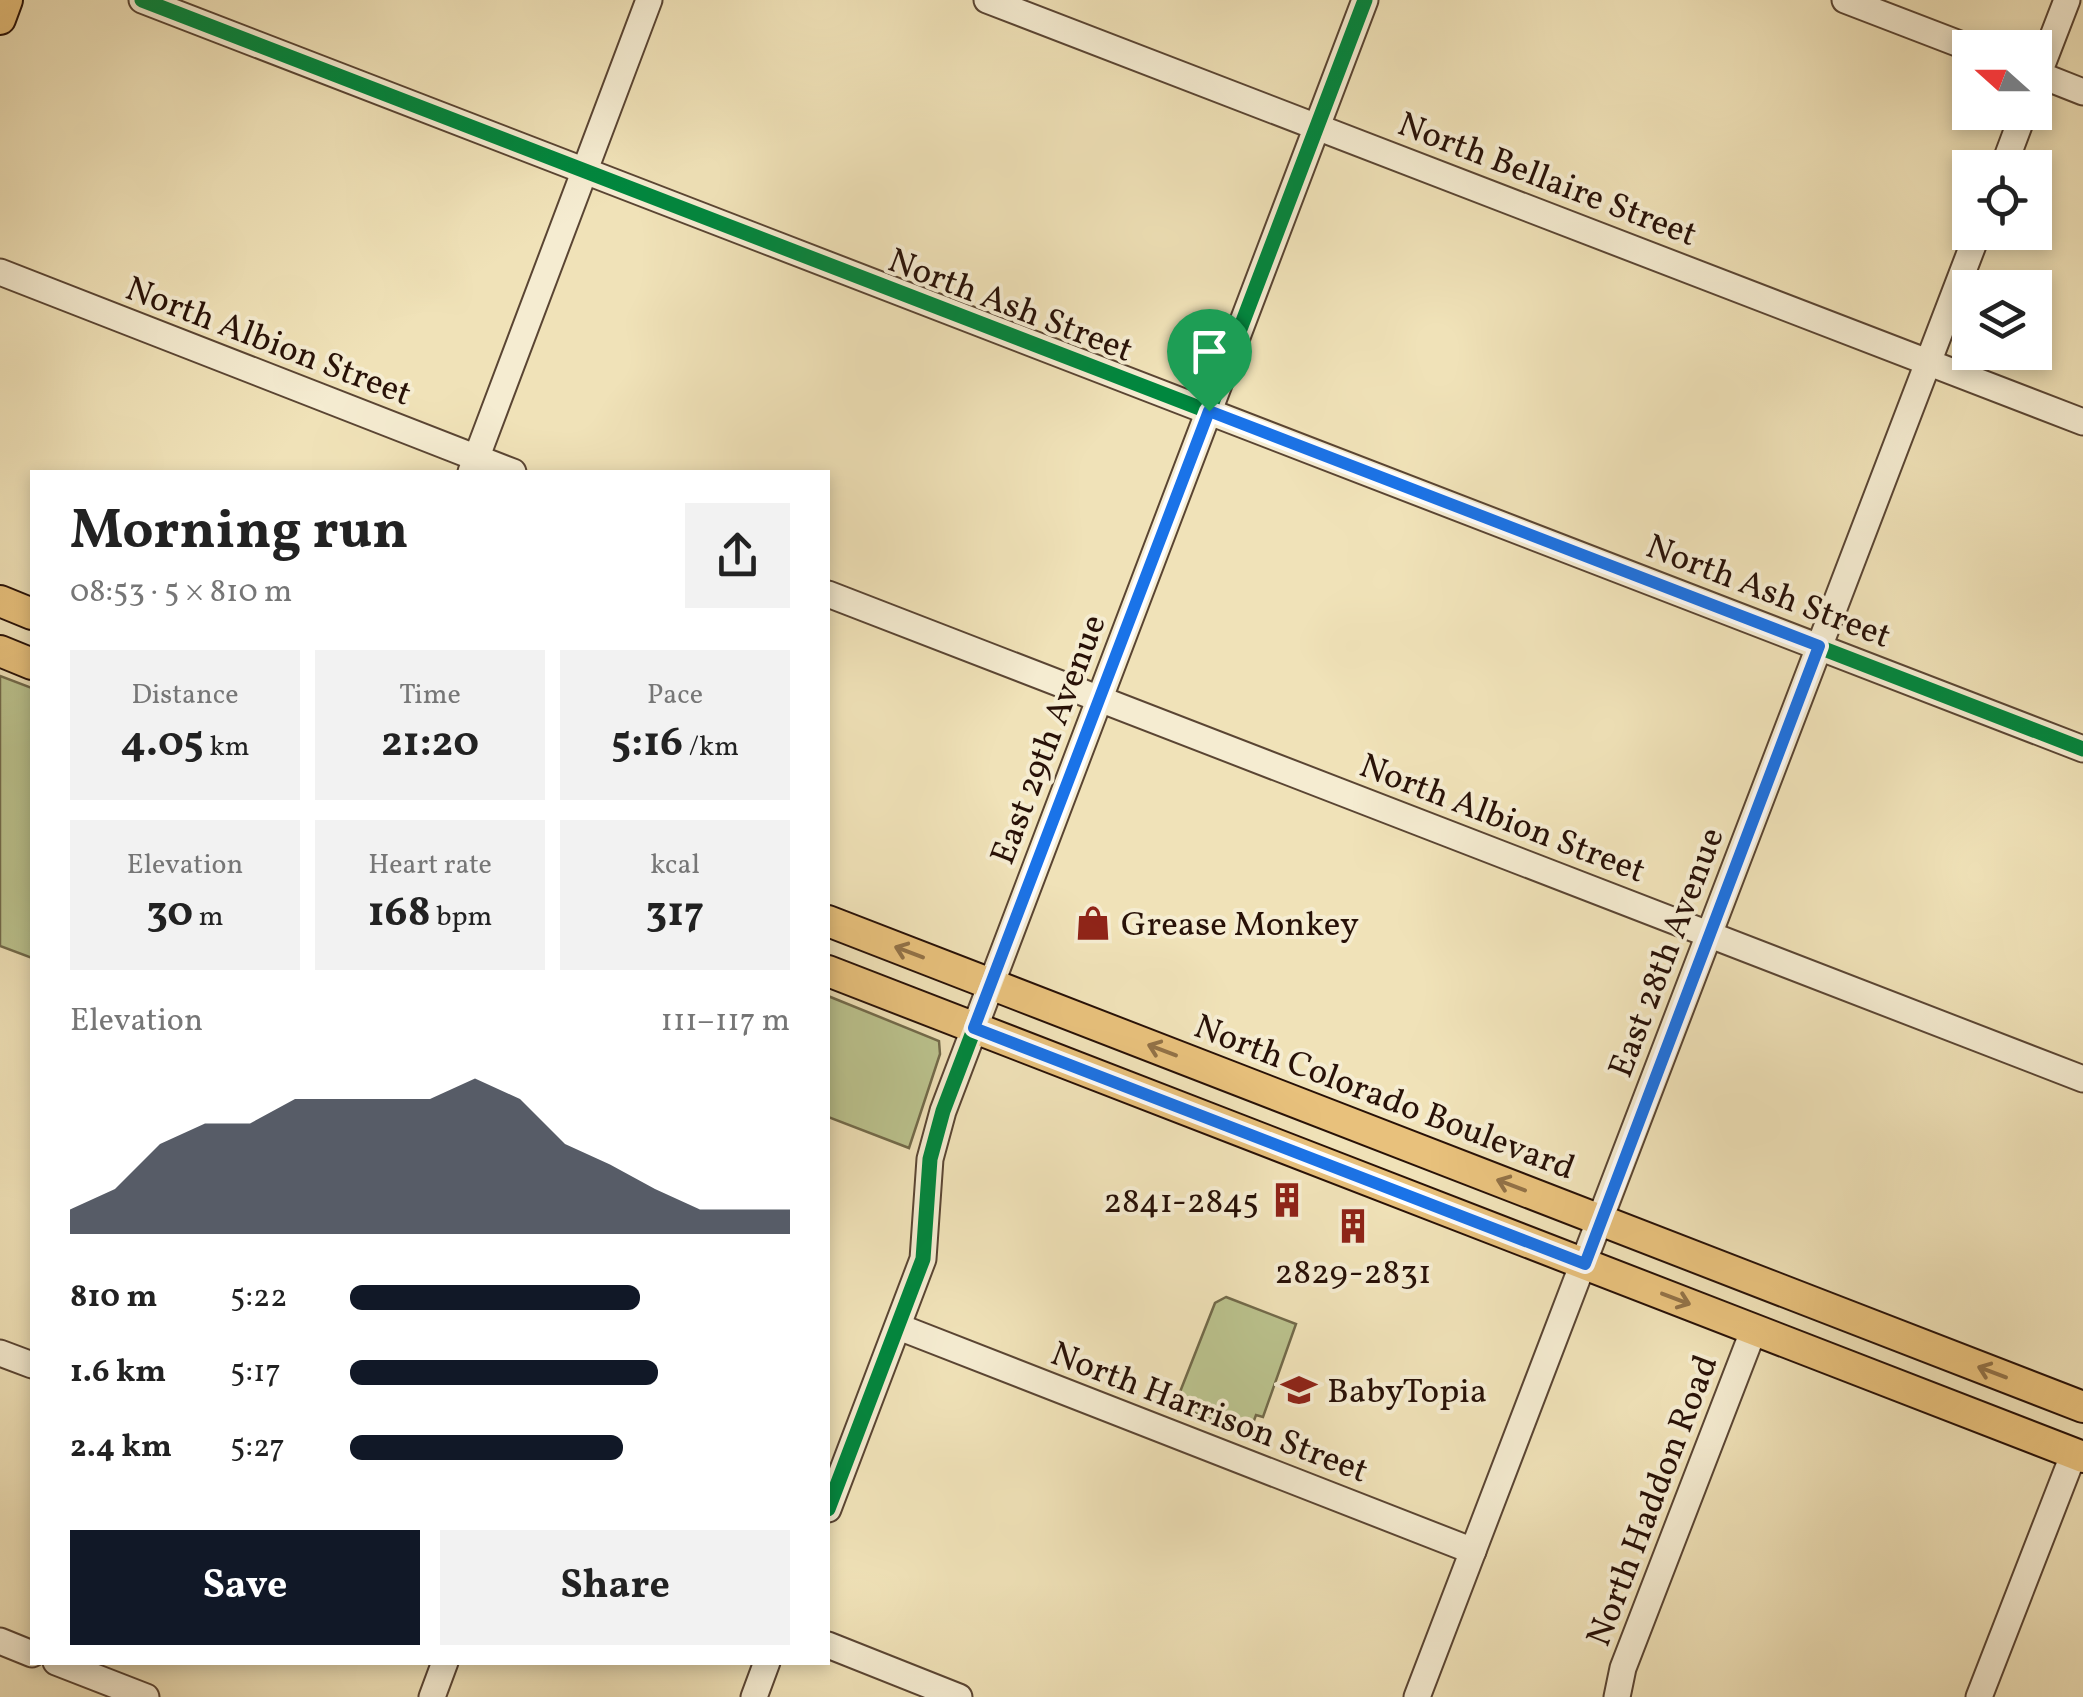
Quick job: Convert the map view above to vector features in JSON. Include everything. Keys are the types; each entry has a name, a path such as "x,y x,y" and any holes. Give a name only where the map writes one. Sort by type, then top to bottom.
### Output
{"main road":[{"path":"0,19 8,0"},
{"path":"0,601 30,613"},
{"path":"0,651 30,663"},
{"name":"North Colorado Boulevard","path":"830,922 2083,1407"},
{"path":"830,972 2079,1455"}],"street":[{"name":"North Ash Street","path":"142,0 2083,749"},
{"path":"474,466 649,0"},
{"name":"North Bellaire Street","path":"988,0 2083,422"},
{"name":"East 29th Avenue","path":"830,1505 910,1332 923,1259 934,1138 990,984 1111,704 1209,411 1365,0"},
{"path":"1845,0 1952,41"},
{"path":"2052,36 2066,0"},
{"path":"2052,82 2083,92"},
{"name":"East 28th Avenue","path":"1417,1697 1971,250"},
{"name":"North Albion Street","path":"0,272 474,466 500,470"},
{"name":"North Albion Street","path":"830,595 2083,1078"},
{"name":"North Haddon Road","path":"1617,1697 1623,1668 1754,1329"},
{"name":"North Harrison Street","path":"910,1332 1473,1551"},
{"path":"0,1353 30,1365"},
{"path":"1979,1697 2079,1455"},
{"path":"0,1641 30,1653"},
{"path":"830,1646 959,1697"},
{"path":"64,1665 146,1697"},
{"path":"432,1697 444,1665"},
{"path":"754,1697 766,1665"}],"green space":[{"path":"0,676 30,687 30,957 0,946"},
{"path":"830,997 939,1041 940,1054 909,1148 830,1118"},
{"name":"BabyTopia","path":"1226,1297 1296,1324 1263,1417 1256,1415 1249,1434 1179,1407 1178,1397 1215,1303"}],"cycle path":[{"path":"142,0 2083,749"},
{"path":"830,1504 923,1259 930,1159 943,1111 1365,0"}],"place":[{"name":"Grease Monkey","path":"1093,923"},
{"name":"2841-2845","path":"1287,1200"},
{"name":"2829-2831","path":"1353,1226"},
{"name":"BabyTopia","path":"1299,1390"}],"route":[{"path":"1209,411 1819,646 1585,1264 974,1028 1209,411"}]}
